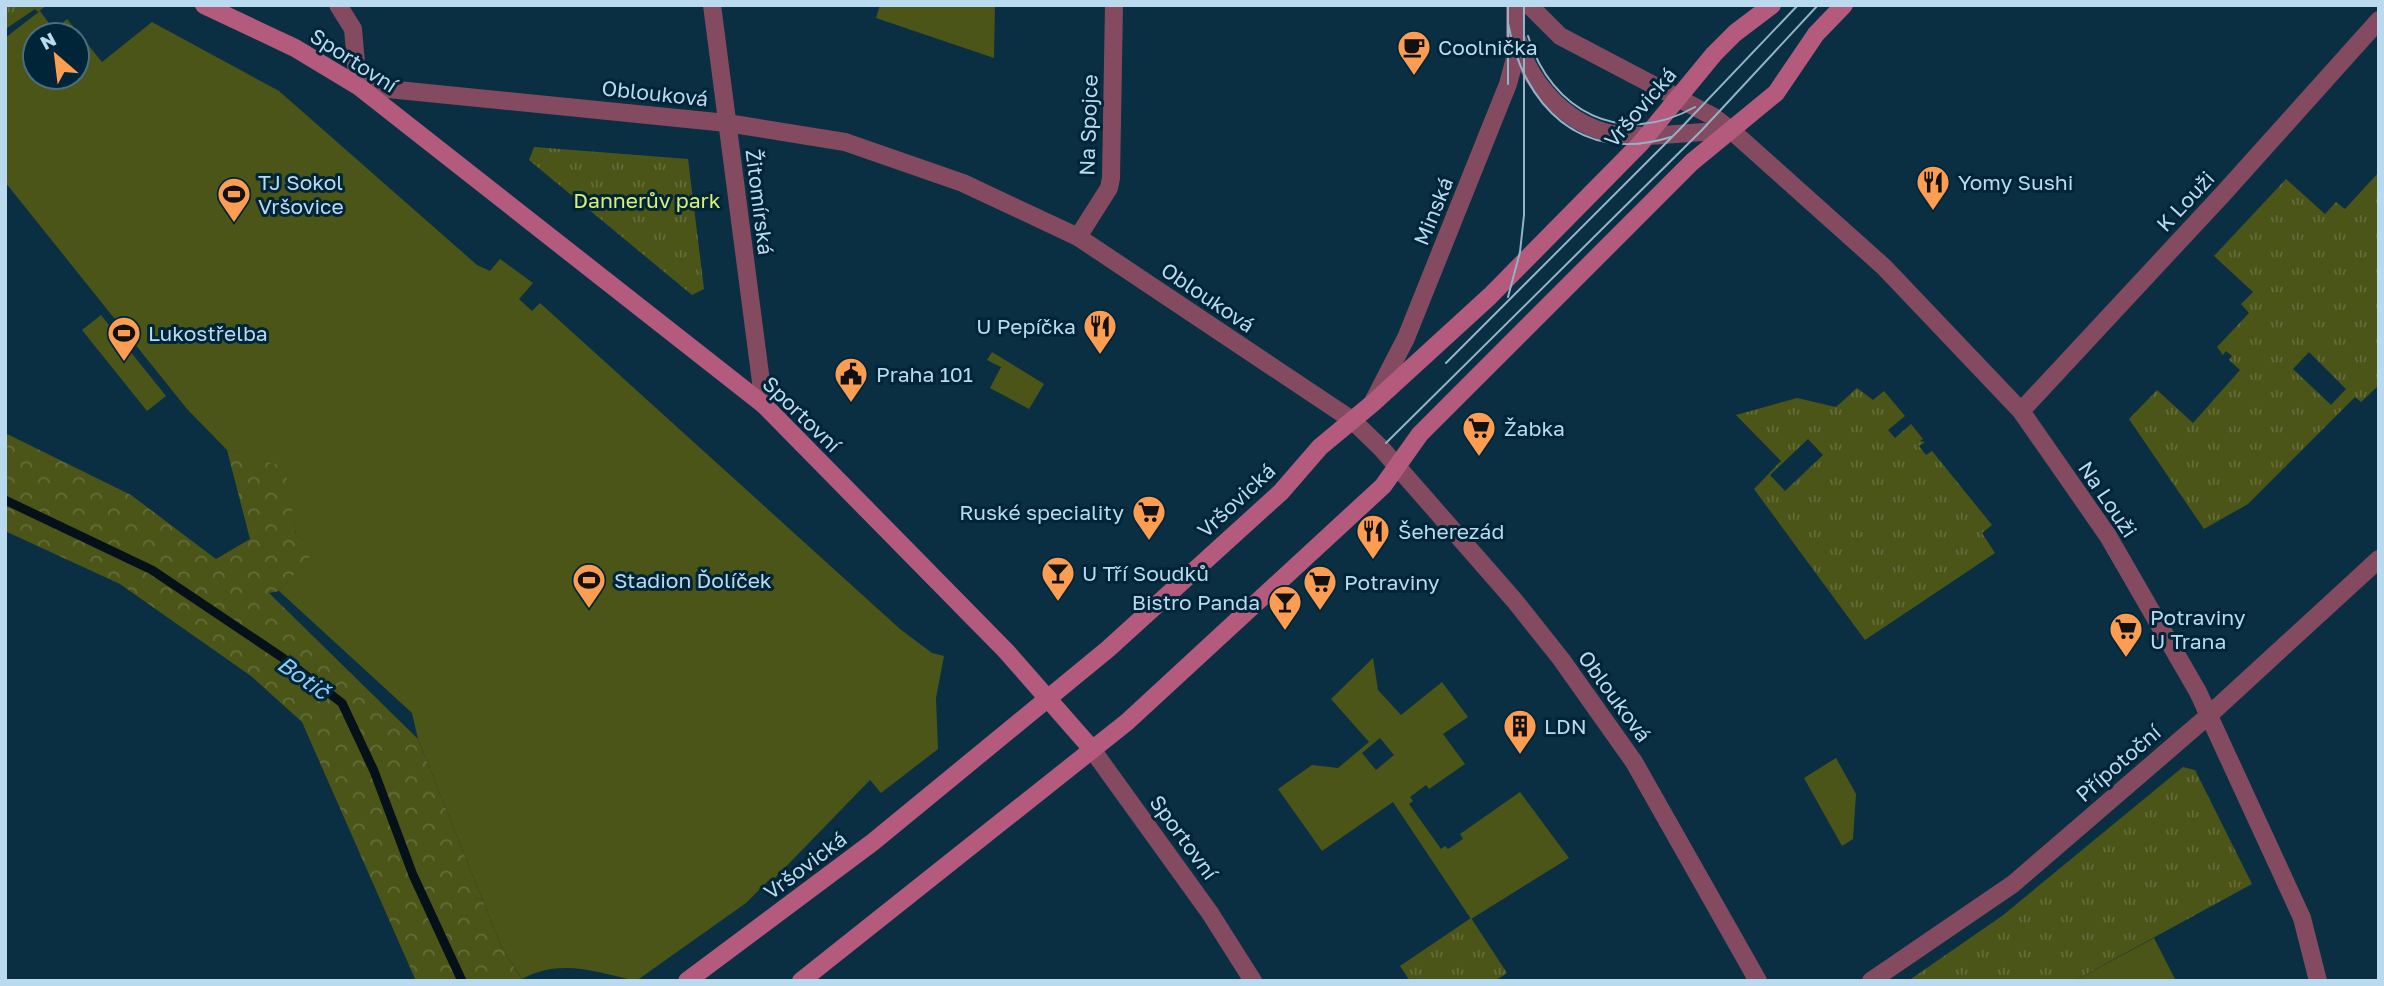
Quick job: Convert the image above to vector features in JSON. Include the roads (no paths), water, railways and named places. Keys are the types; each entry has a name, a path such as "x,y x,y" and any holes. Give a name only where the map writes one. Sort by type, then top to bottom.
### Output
{"main road":[{"name":"Sportovní","path":"204,5 295,48 358,86 764,405 1006,651 1091,748"},
{"name":"Vršovická","path":"687,981 873,842 1048,699 1281,492 1320,447 1373,403 1490,296 1648,134 1730,38 1772,5"},
{"path":"801,981 1135,714 1383,486 1420,434 1692,162 1732,131 1786,82 1816,34 1844,5"}],"street":[{"path":"338,5 353,29 358,86"},
{"name":"Žitomírská","path":"712,5 764,405"},
{"name":"Na Spojce","path":"1078,237 1109,188 1111,178 1114,5"},
{"name":"Minská","path":"1373,403 1406,338 1508,84 1515,58 1515,5"},
{"path":"1529,5 1560,36 1714,117 1732,131"},
{"name":"K Louži","path":"2021,411 2222,195 2379,20"},
{"name":"Minská","path":"1515,29 1530,71 1558,106 1599,130 1620,135 1732,131"},
{"name":"Oblouková","path":"358,86 727,123 845,142 963,183 1078,237 1352,420 1397,467 1514,600 1561,659 1634,762 1758,981"},
{"name":"Na Louži","path":"1732,131 1884,267 2021,411 2108,537 2208,716 2302,918 2318,981"},
{"name":"Přípotoční","path":"1871,981 2013,884 2208,716 2379,559"},
{"name":"Sportovní","path":"1091,748 1210,913 1253,981"}],"waterway":[{"name":"Botič","path":"5,500 152,570 283,658 342,703 374,771 413,875 462,981"}],"tram line":[{"path":"1508,5 1508,84"},
{"path":"1508,297 1520,252 1524,215 1524,5"},
{"path":"1446,363 1678,131 1798,5"},
{"path":"1386,443 1702,130 1818,5"},
{"path":"1508,23 1527,80 1542,103 1561,122 1584,135 1610,143 1639,144 1671,137"},
{"path":"1528,36 1539,63 1554,85 1572,103 1593,115 1616,123 1641,124 1668,119 1695,107"}],"place":[{"name":"Coolnička","path":"1414,77"},
{"name":"Yomy Sushi","path":"1933,212"},
{"name":"TJ Sokol Vršovice","path":"234,224"},
{"name":"U Pepíčka","path":"1100,356"},
{"name":"Lukostřelba","path":"124,363"},
{"name":"Praha 101","path":"851,404"},
{"name":"Žabka","path":"1479,458"},
{"name":"Ruské speciality","path":"1149,542"},
{"name":"Šeherezád","path":"1373,561"},
{"name":"U Tří Soudků","path":"1058,603"},
{"name":"Stadion Ďolíček","path":"589,610"},
{"name":"Potraviny","path":"1320,612"},
{"name":"Bistro Panda","path":"1285,632"},
{"name":"Potraviny U Trana","path":"2126,659"},
{"name":"LDN","path":"1520,756"}],"park label":[{"name":"Dannerův park","path":"647,200"}]}
